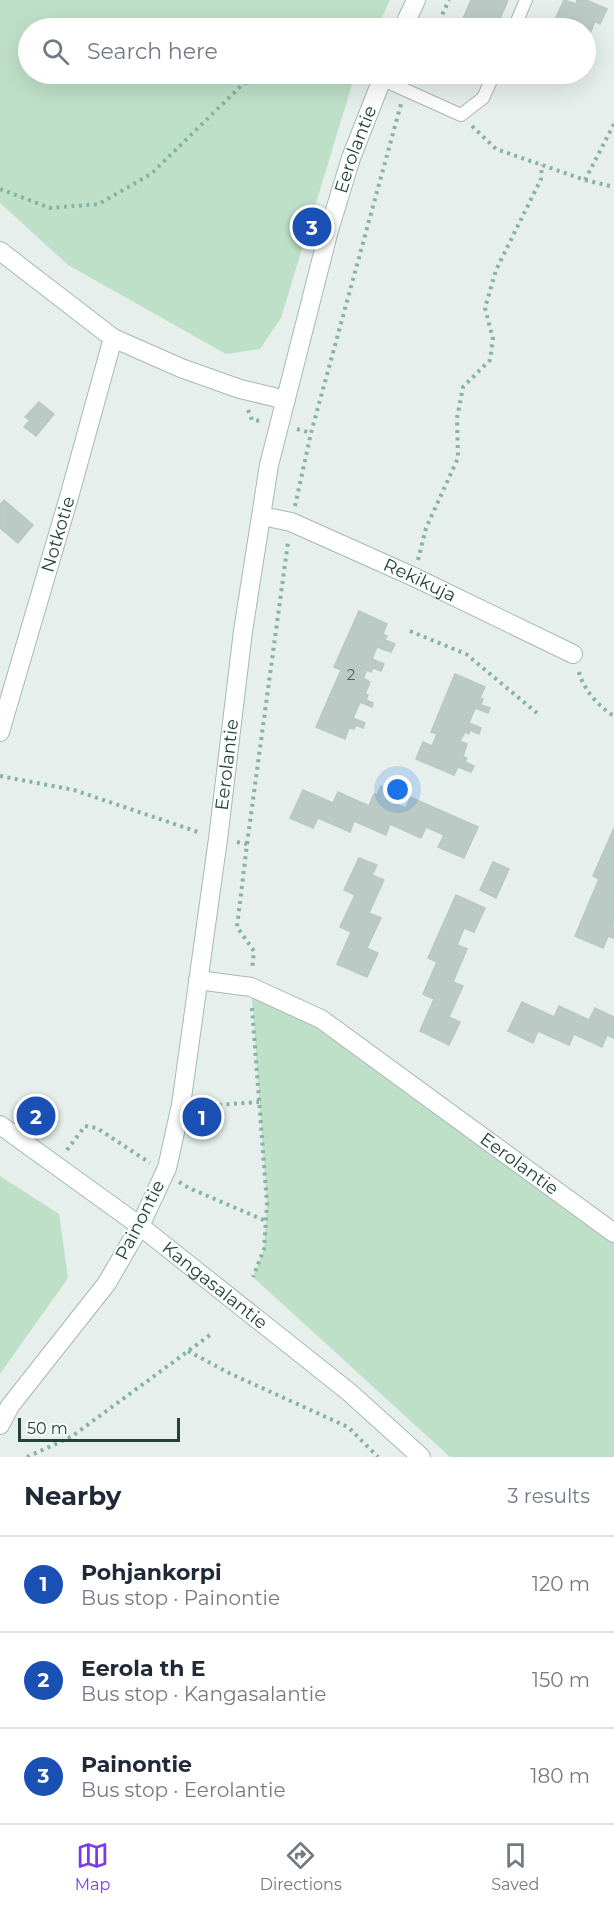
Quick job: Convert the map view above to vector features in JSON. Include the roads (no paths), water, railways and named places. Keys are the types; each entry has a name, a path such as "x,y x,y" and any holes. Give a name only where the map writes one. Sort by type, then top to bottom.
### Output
{"street":[{"path":"408,18 416,0"},
{"name":"Eerolantie","path":"380,84 351,158 329,230 269,465 243,631 198,980 251,987 321,1019 614,1233"},
{"path":"0,251 113,338 180,368 240,389 286,400"},
{"name":"Notkotie","path":"0,732 113,338"},
{"name":"Rekikuja","path":"262,516 291,522 573,654"},
{"name":"Painontie","path":"0,1425 10,1406 107,1283 140,1226 167,1168 181,1105 198,980"},
{"name":"Kangasalantie","path":"0,1125 140,1226 349,1392 421,1457"}],"lane":[{"path":"518,18 526,0"},
{"path":"396,84 461,115 483,98 489,84"}],"place":[{"name":"Painontie","path":"312,227"},
{"name":"Eerola th E","path":"36,1116"},
{"name":"Pohjankorpi","path":"202,1117"}]}
